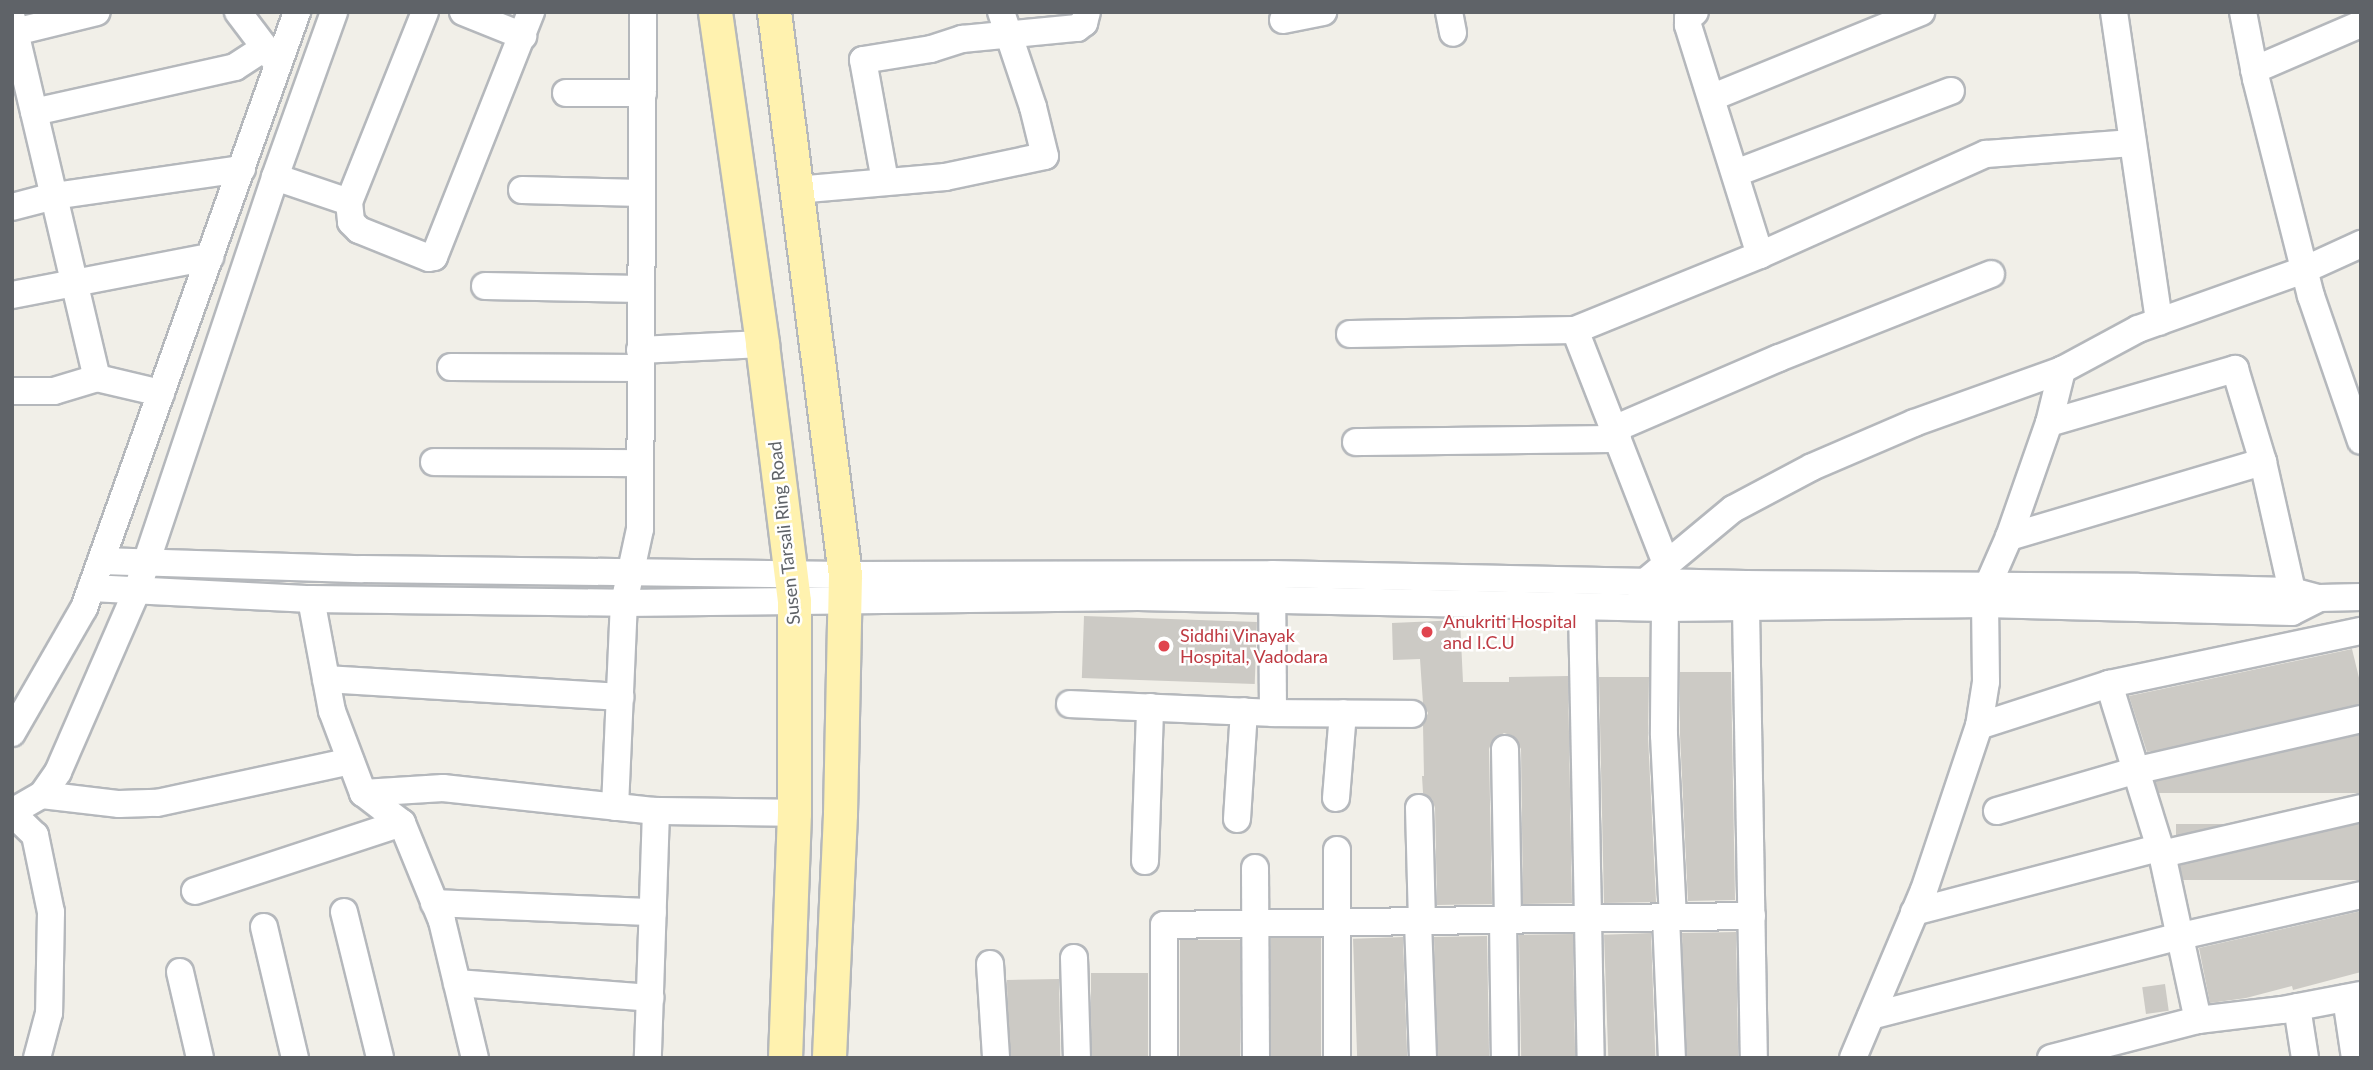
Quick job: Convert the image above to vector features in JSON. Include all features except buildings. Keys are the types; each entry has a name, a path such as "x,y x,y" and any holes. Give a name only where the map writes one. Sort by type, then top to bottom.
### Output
{"main road":[{"name":"Susen Tarsali Ring Road","path":"715,12 793,587 794,813 785,1058"},
{"path":"774,12 845,588 829,1058"}],"street":[{"path":"97,12 14,25 18,69 34,112 97,379"},
{"path":"238,12 271,57 307,87"},
{"path":"12,733 84,608 242,169 271,57 297,12"},
{"path":"37,1058 49,1013 51,912 35,835 12,812 42,795 58,772 137,590 275,177 334,12"},
{"path":"425,12 349,202 351,222 359,230 401,248 433,257 527,24 463,12"},
{"path":"615,807 624,603 640,529 643,12"},
{"path":"885,181 863,60 931,49 1005,23 1077,28 1084,23 1087,12"},
{"path":"1283,20 1323,12"},
{"path":"1695,12 1688,18 1688,25 1713,97 1760,255"},
{"path":"1713,97 1921,12"},
{"path":"2114,12 2159,322"},
{"path":"2243,12 2254,70 2304,270 2361,441"},
{"path":"796,190 945,177 1045,156 1033,107 1005,23"},
{"path":"2254,70 2361,24"},
{"path":"34,112 271,57"},
{"path":"1736,173 1951,90"},
{"path":"566,93 643,93"},
{"path":"1350,334 1575,330 1760,255 1986,154 2133,143"},
{"path":"12,207 54,196 242,169"},
{"path":"275,177 349,202"},
{"path":"522,190 642,193"},
{"path":"1628,607 1642,583 1733,509 1812,467 1914,423 2062,370 2138,329 2304,270 2361,244"},
{"path":"12,296 210,257"},
{"path":"1356,442 1616,434 1779,358 1992,274"},
{"path":"485,286 641,289"},
{"path":"1575,330 1666,563"},
{"path":"451,367 640,359 762,344"},
{"path":"2049,423 2235,369 2263,462 2292,601"},
{"path":"1853,1058 1914,912 1979,726 1986,682 1987,594 2049,423 2062,370"},
{"path":"12,391 54,391 97,379 161,393"},
{"path":"434,462 640,463"},
{"path":"2009,537 2263,462"},
{"path":"101,561 629,572 793,587 1582,607 1746,608 1987,594"},
{"path":"845,588 1041,572 1272,574 2292,601 2361,597"},
{"path":"1272,574 1273,713"},
{"path":"91,588 311,599 624,603 793,587"},
{"path":"311,599 332,711 363,793 402,823 434,903 475,1058"},
{"path":"1582,607 1591,1058"},
{"path":"1665,608 1664,735 1672,1058"},
{"path":"1746,608 1754,1058"},
{"path":"1979,726 2109,684 2361,631"},
{"path":"326,679 620,696"},
{"path":"2109,684 2160,851 2199,1020"},
{"path":"1070,704 1273,713 1412,714"},
{"path":"1145,861 1150,707"},
{"path":"1237,819 1244,712"},
{"path":"1336,798 1343,713"},
{"path":"1997,811 2134,771 2361,719"},
{"path":"1505,749 1505,1058"},
{"path":"42,795 119,804 157,803 351,761"},
{"path":"363,793 443,788 656,811 794,813"},
{"path":"1419,808 1423,1058"},
{"path":"1914,912 2160,851 2361,808"},
{"path":"648,1058 656,811"},
{"path":"195,891 402,823"},
{"path":"1337,850 1337,1058"},
{"path":"1255,868 1253,924 1256,1058"},
{"path":"1871,1016 2181,936 2361,895"},
{"path":"434,903 653,912"},
{"path":"344,912 380,1058"},
{"path":"1164,1058 1164,925 1752,916"},
{"path":"264,927 295,1058"},
{"path":"1074,958 1077,1058"},
{"path":"990,964 996,1058"},
{"path":"180,972 200,1058"},
{"path":"457,983 650,998"},
{"path":"2050,1058 2199,1020 2353,997 2355,1058"},
{"path":"2297,1007 2305,1058"}],"place":[{"name":"Anukriti Hospital and I.C.U","path":"1427,632"},
{"name":"Siddhi Vinayak Hospital, Vadodara","path":"1164,646"}]}
